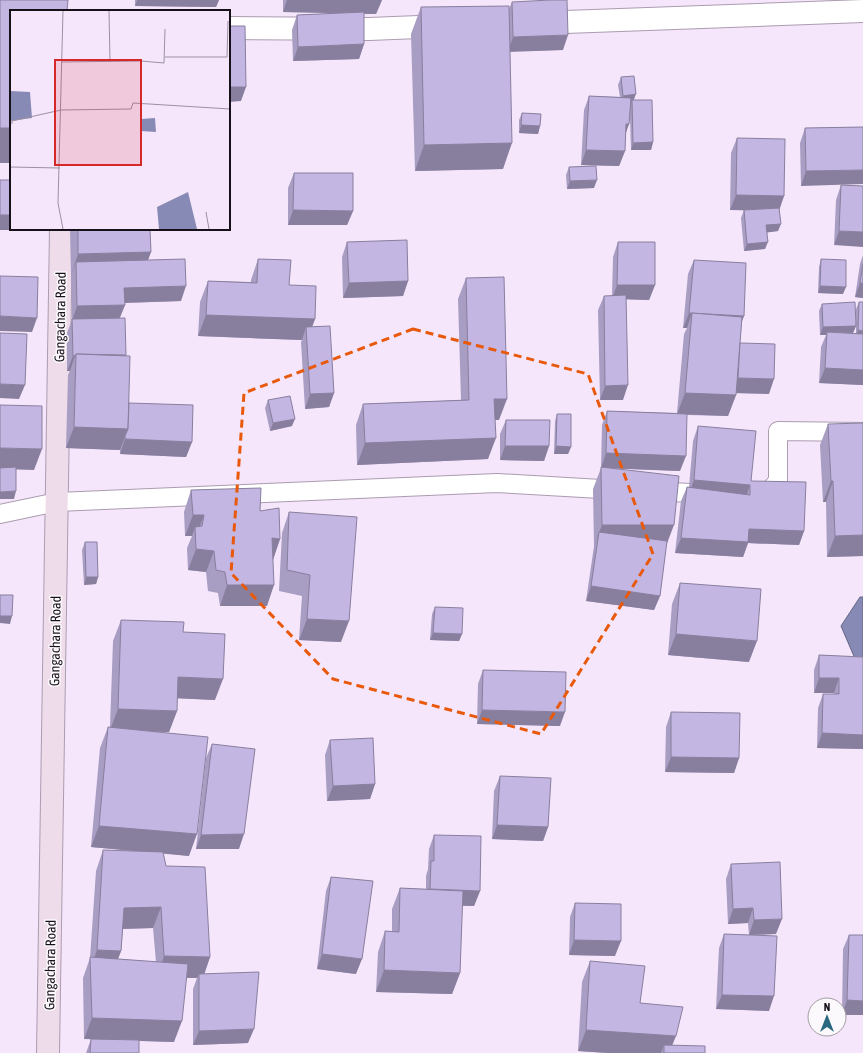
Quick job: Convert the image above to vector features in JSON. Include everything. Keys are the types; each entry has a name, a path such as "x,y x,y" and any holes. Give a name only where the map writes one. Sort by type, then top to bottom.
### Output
{"main road":[{"name":"Gangachara Road","path":"48,1053 61,230"}],"street":[{"path":"554,0 554,22"},
{"path":"516,24 863,11"},
{"path":"230,28 369,29 462,26"}],"lane":[{"path":"0,514 57,502 497,483 764,497 778,481 778,431 863,432"}],"highlighted area":[{"path":"413,329 588,374 653,554 541,734 333,679 231,573 244,393"}],"water":[{"path":"860,597 863,597 863,721 859,668 841,626"}],"building":[{"path":"0,0 68,0 67,10 10,10 10,128 0,128"},
{"path":"567,0 568,35 513,37 512,2"},
{"path":"509,6 512,143 424,145 421,7"},
{"path":"364,12 364,44 298,47 297,15"},
{"path":"230,26 245,26 246,87 230,87"},
{"path":"634,76 636,94 623,96 621,77"},
{"path":"589,96 631,98 629,124 626,124 625,151 586,150"},
{"path":"632,100 652,100 653,142 633,143"},
{"path":"522,113 541,114 540,126 521,125"},
{"path":"863,127 863,170 806,171 805,128"},
{"path":"737,138 785,139 784,196 736,195"},
{"path":"596,166 597,180 570,181 569,167"},
{"path":"294,173 353,173 353,211 293,210"},
{"path":"0,180 10,180 10,215 0,215"},
{"path":"841,185 863,186 863,232 839,231"},
{"path":"779,208 781,224 766,225 768,242 747,244 744,210"},
{"path":"78,230 150,230 151,252 78,254"},
{"path":"407,240 408,281 349,283 347,242"},
{"path":"618,242 655,242 655,285 617,285"},
{"path":"185,259 186,286 124,288 125,305 77,306 76,262"},
{"path":"258,259 291,260 289,285 316,286 315,319 206,315 208,281 257,283"},
{"path":"821,259 846,260 846,287 820,286"},
{"path":"694,260 746,263 744,316 689,313"},
{"path":"863,264 863,283 860,283"},
{"path":"0,276 38,277 37,318 0,316"},
{"path":"504,277 507,399 494,399 496,438 365,443 363,404 469,400 466,278"},
{"path":"626,295 628,385 605,386 604,296"},
{"path":"855,302 856,326 823,327 822,304"},
{"path":"859,302 863,302 863,331 858,330"},
{"path":"692,313 742,317 736,395 685,393"},
{"path":"125,318 126,355 76,354 73,356 72,319"},
{"path":"330,326 334,393 310,394 306,327"},
{"path":"827,332 863,334 863,370 825,368"},
{"path":"0,333 27,334 25,385 0,384"},
{"path":"740,343 775,344 774,379 738,378"},
{"path":"76,354 130,356 128,429 74,427"},
{"path":"290,396 295,419 273,423 268,400"},
{"path":"129,403 193,405 192,442 125,439 128,429"},
{"path":"0,405 42,406 42,449 0,448"},
{"path":"607,411 687,414 686,456 606,453"},
{"path":"557,414 571,414 571,447 556,446"},
{"path":"506,420 550,420 549,446 505,446"},
{"path":"863,423 863,535 835,536 833,481 831,481 828,424"},
{"path":"698,426 756,431 751,481 806,482 804,531 749,529 748,542 681,538 687,487 750,495 750,485 694,480"},
{"path":"16,467 16,491 0,492 0,468"},
{"path":"601,467 679,476 674,525 602,525"},
{"path":"261,488 260,511 279,508 280,539 272,538 274,585 227,585 225,572 216,570 214,551 196,549 195,527 202,526 204,515 193,515 191,490"},
{"path":"289,512 357,517 349,621 307,619 310,575 287,570"},
{"path":"599,532 667,541 660,596 591,586"},
{"path":"85,542 97,542 98,577 86,577"},
{"path":"680,583 761,589 757,641 676,634"},
{"path":"0,595 13,595 12,616 0,616"},
{"path":"435,607 463,608 462,634 433,633"},
{"path":"121,620 184,622 183,632 225,634 223,679 178,677 177,711 118,709"},
{"path":"819,655 863,657 863,735 822,733 823,694 839,694 839,678 819,678"},
{"path":"483,670 566,672 565,712 482,710"},
{"path":"671,712 740,713 739,758 671,757"},
{"path":"108,727 208,737 197,834 99,826"},
{"path":"373,738 375,784 333,786 330,740"},
{"path":"212,744 255,749 244,834 201,835"},
{"path":"500,776 551,778 548,827 497,825"},
{"path":"434,835 481,836 480,891 430,889 431,861 434,861"},
{"path":"103,850 163,852 166,866 205,867 210,957 164,956 161,907 124,908 121,951 97,950"},
{"path":"780,862 782,919 754,920 753,908 733,909 731,864"},
{"path":"331,877 373,881 362,959 322,954"},
{"path":"400,888 463,891 460,973 384,970 385,931 399,932"},
{"path":"575,903 621,904 621,941 574,940"},
{"path":"724,934 777,936 774,996 722,995"},
{"path":"849,935 863,935 863,1001 847,1000"},
{"path":"90,957 188,964 182,1021 92,1018"},
{"path":"590,961 645,966 640,1003 683,1007 676,1036 586,1030"},
{"path":"259,972 254,1029 199,1031 199,974"},
{"path":"91,1039 139,1040 139,1053 90,1053"},
{"path":"664,1045 705,1046 705,1053 664,1053"}]}
